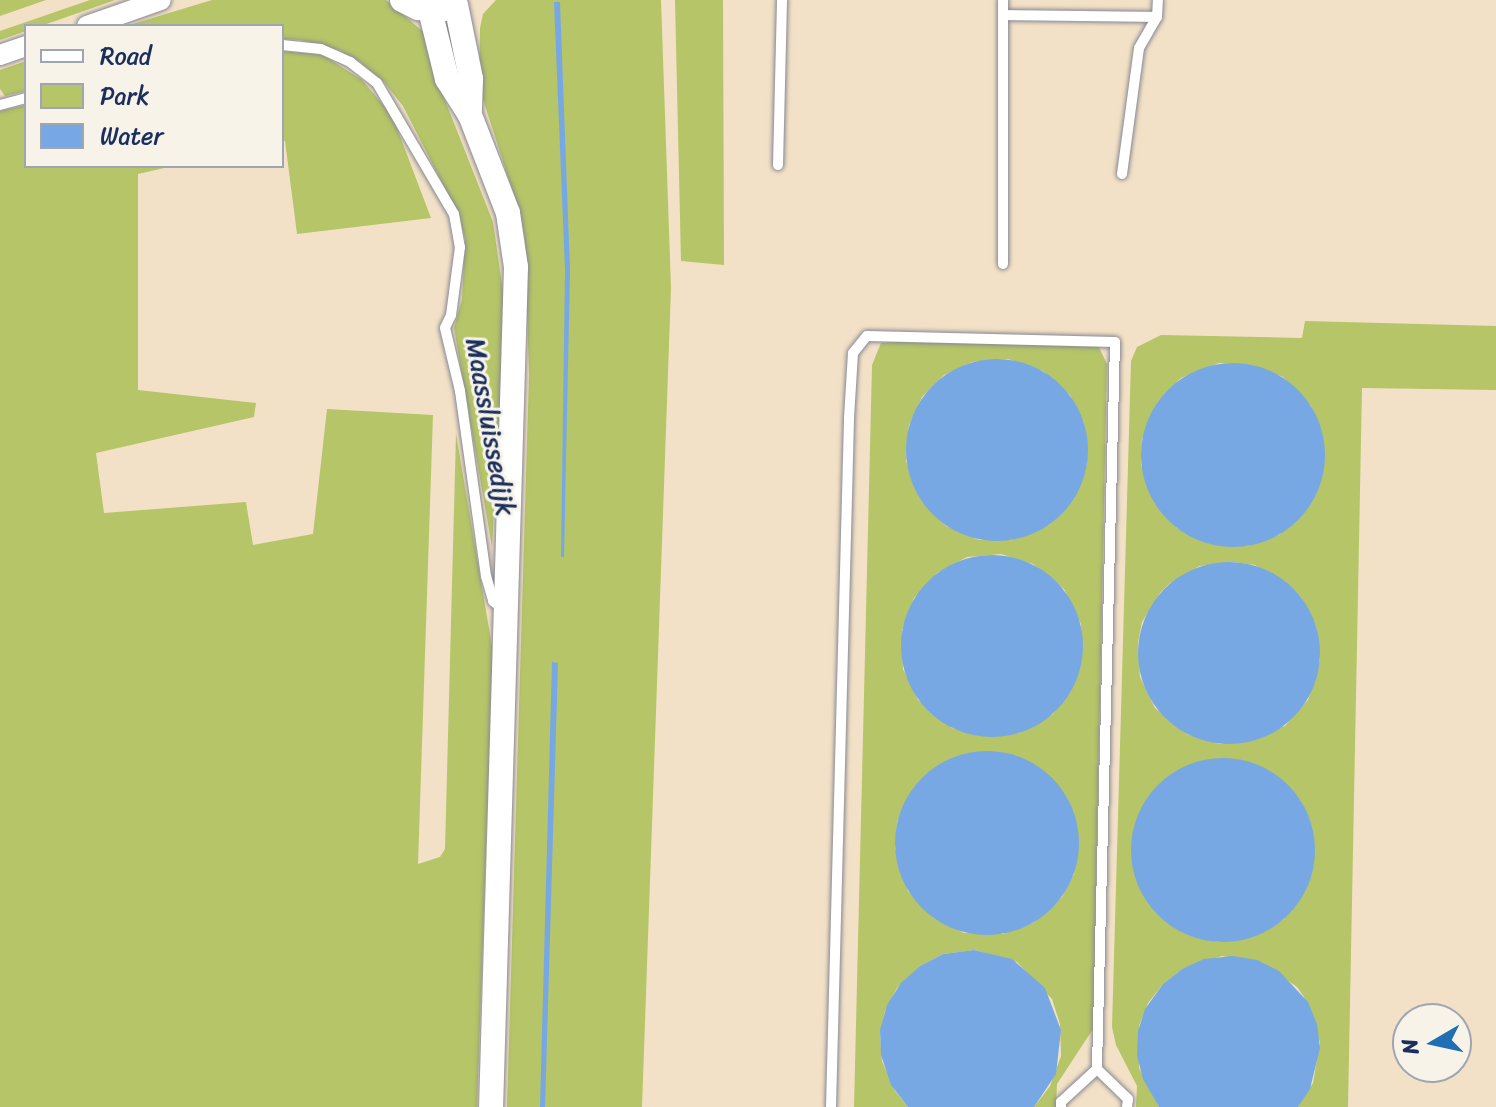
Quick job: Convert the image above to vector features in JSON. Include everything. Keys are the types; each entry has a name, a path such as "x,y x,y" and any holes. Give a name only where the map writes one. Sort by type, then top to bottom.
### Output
{"street":[{"path":"93,24 161,0"},
{"path":"402,0 430,10 461,3"},
{"name":"Maassluissedijk","path":"461,3 471,79 470,115"},
{"name":"Maassluissedijk","path":"430,10 447,79 470,115 508,213 516,267 509,614 491,1107"},
{"path":"0,55 24,47"}],"lane":[{"path":"778,165 782,0"},
{"path":"1003,0 1003,264"},
{"path":"1122,174 1139,48 1157,17 1158,0"},
{"path":"1003,15 1157,17"},
{"name":"Maassluissedijk","path":"284,45 321,49 350,62 377,83 454,214 460,247 451,315 445,328 460,391 486,576 493,601 509,614"},
{"path":"0,105 24,99"},
{"path":"831,1107 849,418 853,353 867,336 1115,342 1097,1069 1061,1102 1061,1107"},
{"path":"1097,1069 1128,1099 1127,1107"}],"green space":[{"path":"0,0 46,0 0,16"},
{"path":"90,0 115,0 47,24 24,24 24,32 0,40 0,31"},
{"path":"212,0 386,0 427,35 437,80 493,222 505,305 492,547 454,328 462,299 465,239 459,216 403,106 384,82 339,50 301,40 284,39 284,24 133,24"},
{"path":"496,0 661,0 671,288 642,1107 507,1107 529,375 525,241 520,214 479,87 480,28 483,14"},
{"path":"675,0 723,0 724,265 681,261"},
{"path":"284,51 323,55 362,80 392,115 431,218 297,234 285,141"},
{"path":"24,62 24,91 5,96 0,89 0,70"},
{"path":"24,105 24,168 164,168 138,174 138,390 256,403 254,417 96,453 104,513 246,502 253,545 313,534 327,409 433,415 418,864 440,857 445,849 456,434 493,652 477,1107 0,1107 0,111"},
{"path":"1305,321 1496,326 1496,390 1362,388 1348,1107 1298,1107 1313,1083 1320,1042 1304,997 1297,987 1263,963 1222,956 1182,969 1163,984 1148,1003 1139,1026 1139,1068 1159,1107 1136,1107 1137,1086 1116,1045 1112,1027 1131,361 1137,347 1161,335 1302,338","holes":["1219,363 1252,365 1283,377 1311,406 1324,444 1322,478 1304,513 1279,535 1247,546 1207,543 1177,528 1155,503 1141,465 1142,439 1158,402 1181,378","1234,562 1255,565 1300,596 1316,626 1320,660 1308,700 1285,726 1220,744 1187,734 1155,708 1140,677 1138,642 1142,622 1170,583 1200,566","1198,762 1272,773 1300,800 1310,821 1314,859 1306,889 1283,920 1249,938 1218,942 1188,935 1162,918 1143,894 1135,825 1140,811 1164,780"]},
{"path":"881,343 1097,343 1107,364 1093,1029 1057,1084 1056,1107 1034,1107 1050,1086 1061,1056 1060,1024 1052,999 1017,962 975,950 943,954 920,966 897,988 885,1011 880,1036 882,1061 895,1091 908,1107 854,1107 872,365","holes":["1008,359 1043,371 1070,395 1084,423 1087,464 1074,498 1049,525 1011,540 979,540 946,526 921,500 906,461 909,425 922,397 944,375 972,362","1001,554 1033,564 1064,589 1081,624 1082,659 1071,691 1053,714 1019,733 980,736 952,728 918,700 903,669 902,630 914,598 937,573 967,557","974,752 1012,755 1046,773 1067,798 1078,835 1074,874 1062,897 1033,923 1003,934 964,933 935,919 908,891 895,848 897,822 914,787 937,766"]}],"water":[{"path":"554,2 560,2 570,270 564,557 561,557 565,270"},
{"path":"997,359 1032,366 1062,385 1081,415 1088,450 1081,485 1062,515 1032,534 997,541 962,534 932,515 913,485 906,450 913,415 932,385 962,366"},
{"path":"1233,363 1268,370 1298,390 1318,420 1325,455 1318,490 1298,520 1268,540 1233,547 1198,540 1168,520 1148,490 1141,455 1148,420 1168,390 1198,370"},
{"path":"992,555 1010,556 1027,562 1057,581 1076,611 1082,628 1082,664 1076,681 1057,711 1027,730 1010,736 992,737 974,736 957,730 927,711 908,681 902,664 901,646 902,628 908,611 927,581 957,562 974,556"},
{"path":"1229,562 1264,568 1294,588 1314,618 1320,653 1314,688 1294,718 1264,738 1229,744 1194,738 1164,718 1144,688 1138,653 1144,618 1164,588 1194,568"},
{"path":"552,662 558,663 545,1107 540,1107"},
{"path":"987,751 1022,758 1052,778 1072,808 1079,843 1072,878 1052,908 1022,928 987,935 952,928 922,908 902,878 895,843 902,808 922,778 952,758"},
{"path":"1223,758 1258,765 1288,785 1308,815 1315,850 1308,885 1288,915 1258,935 1223,942 1188,935 1158,915 1138,885 1131,850 1138,815 1158,785 1188,765"},
{"path":"974,950 1012,959 1045,988 1061,1030 1056,1074 1034,1107 908,1107 891,1085 881,1055 880,1030 887,1005 901,983 920,966 943,954"},
{"path":"1233,956 1257,960 1279,971 1308,1002 1317,1024 1320,1048 1310,1089 1298,1107 1159,1107 1143,1079 1137,1056 1138,1031 1145,1009 1163,984 1182,969 1204,959"}]}
